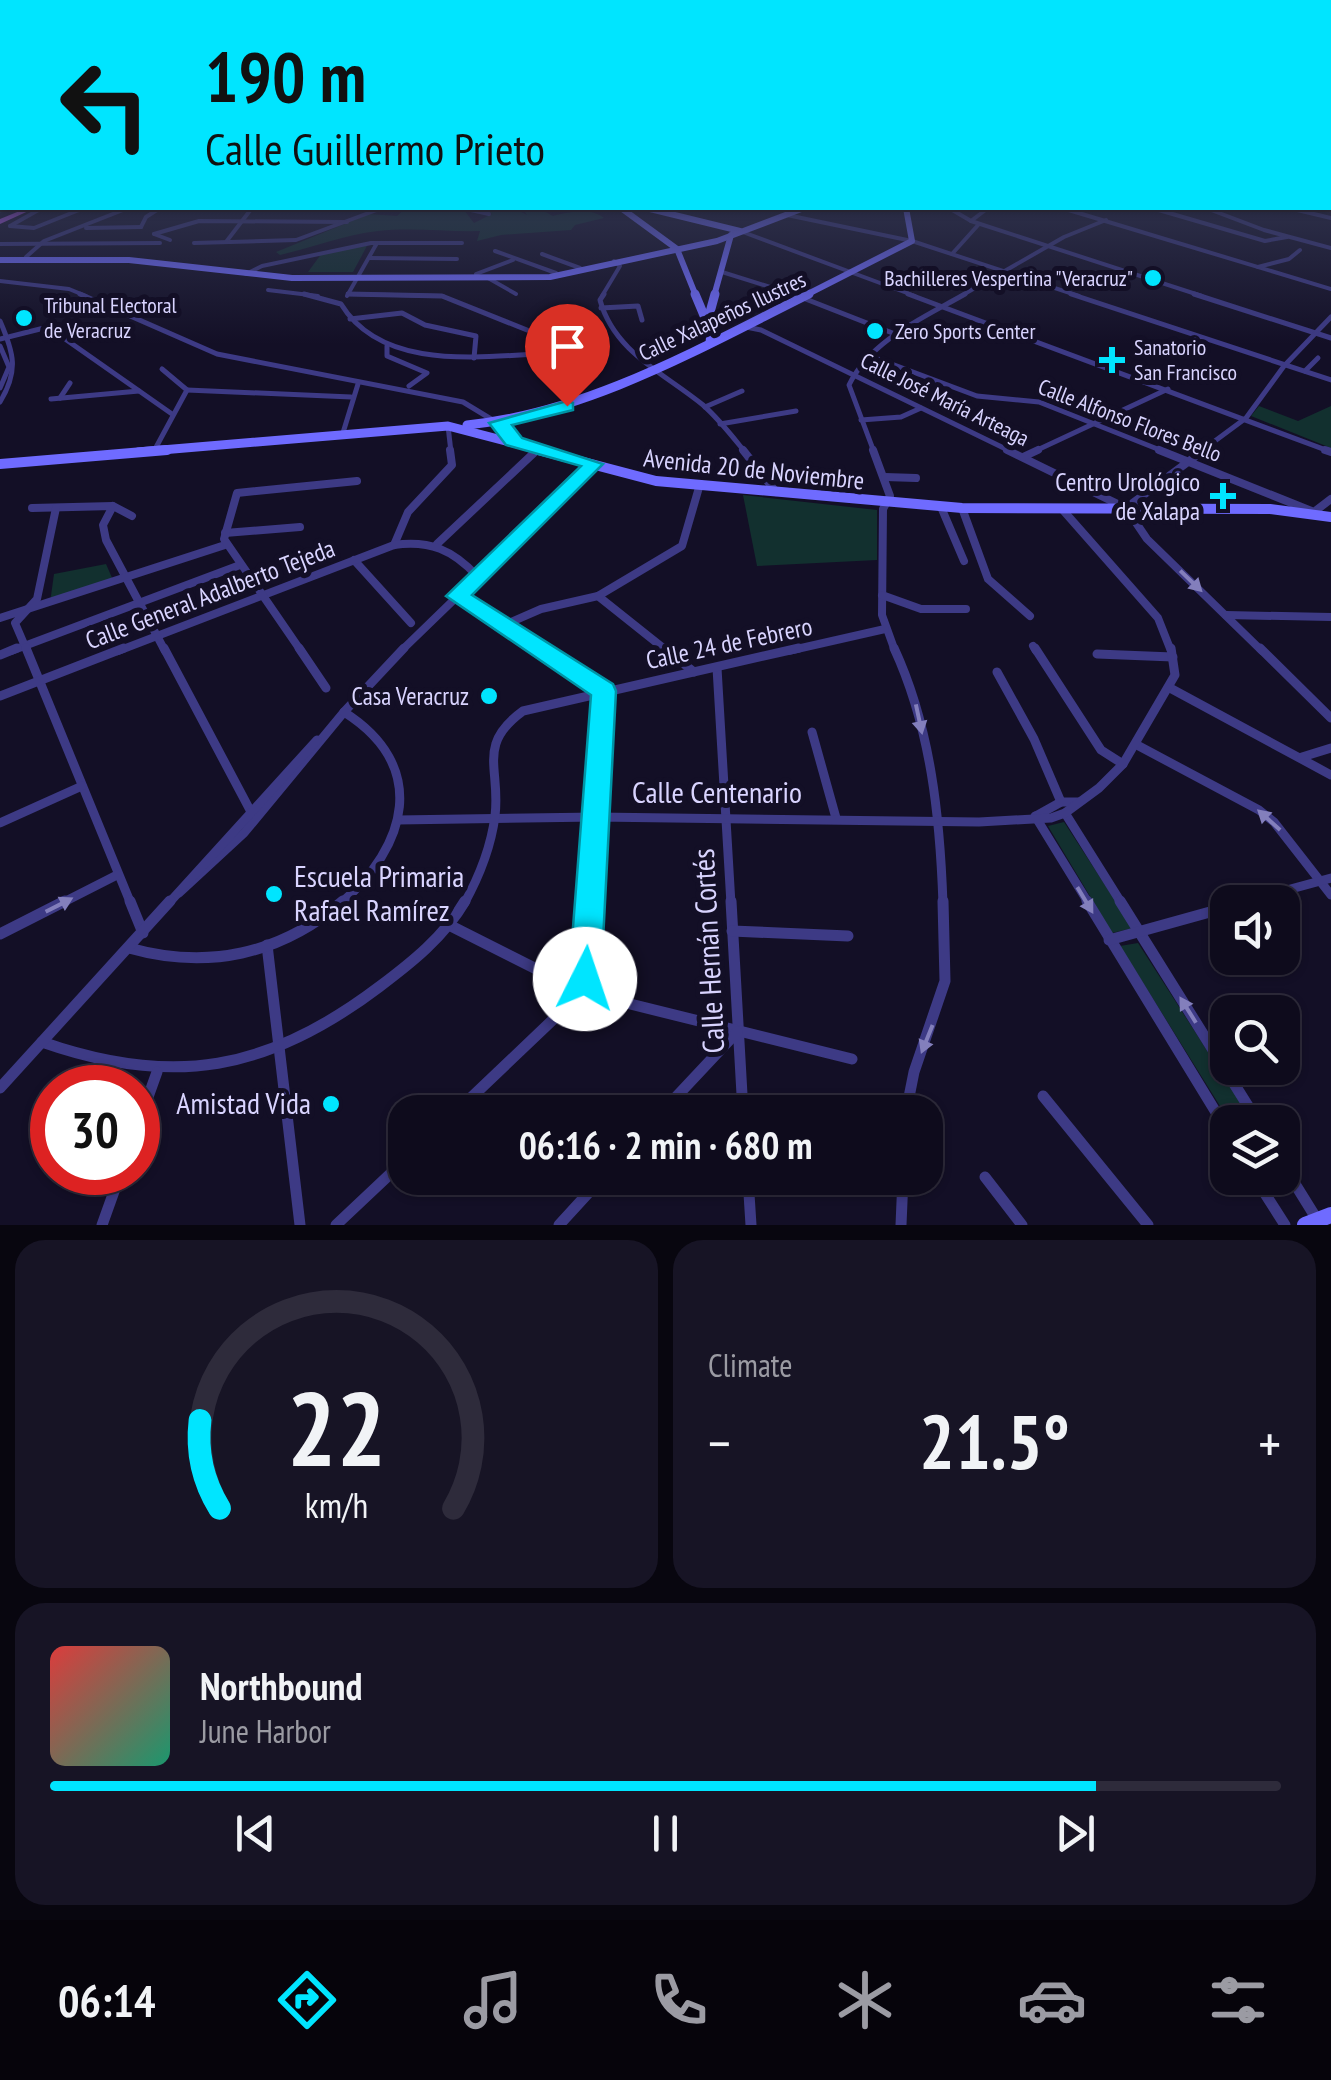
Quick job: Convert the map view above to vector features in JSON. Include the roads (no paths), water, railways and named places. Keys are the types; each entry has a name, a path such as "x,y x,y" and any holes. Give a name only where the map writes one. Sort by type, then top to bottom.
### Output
{"main road":[{"path":"651,230 676,248 709,333"},
{"path":"726,230 736,233"},
{"path":"0,259 129,260 249,272 360,276 550,277 721,239 744,230"},
{"path":"910,230 912,241"},
{"path":"709,333 722,272 736,233"},
{"name":"Calle Xalapeños Ilustres","path":"448,426 498,423 567,406 652,368 709,333 726,336 746,327 912,241"},
{"path":"0,259 132,257 249,272"},
{"path":"360,276 556,273 616,262"},
{"path":"484,434 498,423 512,434 513,441"},
{"name":"Avenida 20 de Noviembre","path":"0,464 448,426 640,478 776,492 962,508 1314,512 1331,516"}],"street":[{"path":"26,257 44,242 73,230"},
{"path":"148,230 170,240"},
{"path":"154,234 169,230"},
{"path":"226,242 235,230"},
{"path":"194,244 296,240 324,230"},
{"path":"860,230 912,241 1330,379"},
{"path":"952,254 973,230"},
{"path":"998,230 1331,338"},
{"path":"909,1095 945,981 940,820 914,691 885,629 882,595 886,503 890,496 849,385 874,351 895,334 1047,246 1083,230"},
{"path":"1139,230 1331,289"},
{"path":"1229,230 1266,241 1288,237"},
{"path":"1269,230 1331,248"},
{"path":"736,233 947,306 1331,452"},
{"path":"249,272 377,243 462,243"},
{"path":"341,304 377,243"},
{"path":"0,244 160,244"},
{"path":"1258,267 1289,258 1300,250"},
{"path":"495,251 556,273"},
{"path":"542,254 580,268"},
{"path":"275,255 281,263"},
{"path":"370,258 457,258"},
{"path":"476,274 513,260"},
{"path":"616,262 620,266 604,289 601,308 609,327 652,368 704,407 776,492"},
{"path":"722,272 780,290"},
{"path":"488,278 516,294"},
{"path":"0,281 58,286 200,348 358,384 463,402 498,423"},
{"path":"268,290 314,295 341,304 350,319 388,346 474,358 536,354 546,357 562,372"},
{"path":"348,294 442,296 527,330"},
{"path":"803,298 895,334"},
{"path":"601,308 638,306 642,320"},
{"path":"350,319 402,313 425,325 470,332 476,336 474,358"},
{"path":"1331,318 1284,366 1246,418 1126,508 1147,539 1331,718"},
{"path":"0,322 8,367 0,388"},
{"name":"Calle José María Arteaga","path":"746,327 761,330 854,374 1126,508"},
{"path":"3,341 50,328 172,414"},
{"path":"0,402 18,365 3,341"},
{"path":"388,346 387,356 427,373 408,386"},
{"name":"Calle Alfonso Flores Bello","path":"872,357 977,396 1030,399 1314,512"},
{"path":"1305,371 1318,358"},
{"path":"162,369 187,390 351,397"},
{"path":"60,398 70,383"},
{"path":"342,436 358,384"},
{"path":"1023,457 1168,389"},
{"path":"154,451 187,390"},
{"path":"51,399 139,391"},
{"path":"704,407 742,392"},
{"path":"861,420 891,419 920,408"},
{"path":"720,424 796,411"},
{"path":"394,546 395,536 421,497 452,466 448,426"},
{"path":"478,576 460,556 437,544 539,448"},
{"path":"179,893 195,883 261,811 417,631 594,464"},
{"path":"885,477 916,478"},
{"path":"326,688 226,545 225,533 236,493 357,480"},
{"path":"504,625 552,605 598,596 682,546 700,484"},
{"path":"1314,512 1331,499"},
{"path":"113,506 103,532 250,810"},
{"path":"32,508 113,506 130,514 108,516"},
{"path":"942,506 948,533 959,546 964,561"},
{"path":"56,508 37,598 15,623 143,933"},
{"path":"962,508 988,578 1030,616"},
{"path":"1062,509 1158,618 1174,656 1170,688 1137,746 1099,788 1063,808"},
{"path":"225,533 300,526"},
{"name":"Calle General Adalberto Tejeda","path":"0,696 394,546 437,544"},
{"path":"0,618 226,545"},
{"path":"354,560 411,623"},
{"path":"0,655 240,565"},
{"path":"882,595 922,609 966,609"},
{"path":"457,596 604,691 582,992 474,1095"},
{"path":"598,596 694,672"},
{"path":"1225,615 1331,617"},
{"name":"Calle 24 de Febrero","path":"160,1071 240,1060 280,1047 377,990 449,926 470,894 486,855 495,817 491,748 501,728 523,711 885,629"},
{"path":"1033,646 1101,750 1123,764"},
{"path":"1097,654 1174,656"},
{"name":"Calle Hernán Cortés","path":"717,668 742,1095"},
{"path":"997,672 1034,739 1063,808 1247,1105"},
{"path":"1170,688 1331,775"},
{"path":"129,948 171,960 203,960 267,945 320,917 369,877 382,861 398,820 398,764 378,735 344,712"},
{"path":"812,732 836,818"},
{"path":"0,1088 250,810 321,738"},
{"path":"1137,746 1259,810 1326,880 1331,894"},
{"path":"1300,758 1331,748"},
{"path":"0,823 82,786"},
{"name":"Calle Centenario","path":"398,820 597,817 979,822 1051,818 1063,808"},
{"path":"1035,816 1211,1105"},
{"path":"0,934 117,875"},
{"path":"1300,887 1326,880"},
{"path":"1109,940 1210,912"},
{"path":"449,926 582,992 852,1058"},
{"path":"732,931 848,936"},
{"path":"267,945 300,1225"},
{"path":"678,1095 736,1032"},
{"name":"Calle 24 de Febrero","path":"42,1042 110,1065"},
{"path":"1043,1096 1148,1225"},
{"path":"336,1225 388,1176"},
{"path":"985,1177 1022,1225"},
{"path":"1300,1191 1319,1221"},
{"path":"102,1225 112,1195"},
{"path":"559,1225 586,1195"},
{"path":"749,1195 752,1225"},
{"path":"901,1225 902,1195"},
{"path":"1265,1195 1284,1225"}],"place":[{"name":"Bachilleres Vespertina \"Veracruz\"","path":"1153,278"},
{"name":"Tribunal Electoral de Veracruz","path":"24,318"},
{"name":"Zero Sports Center","path":"875,331"},
{"name":"Sanatorio San Francisco","path":"1112,360"},
{"name":"Centro Urológico de Xalapa","path":"1223,496"},
{"name":"Casa Veracruz","path":"489,696"},
{"name":"Escuela Primaria Rafael Ramírez","path":"274,894"},
{"name":"Amistad Vida","path":"331,1104"}]}
